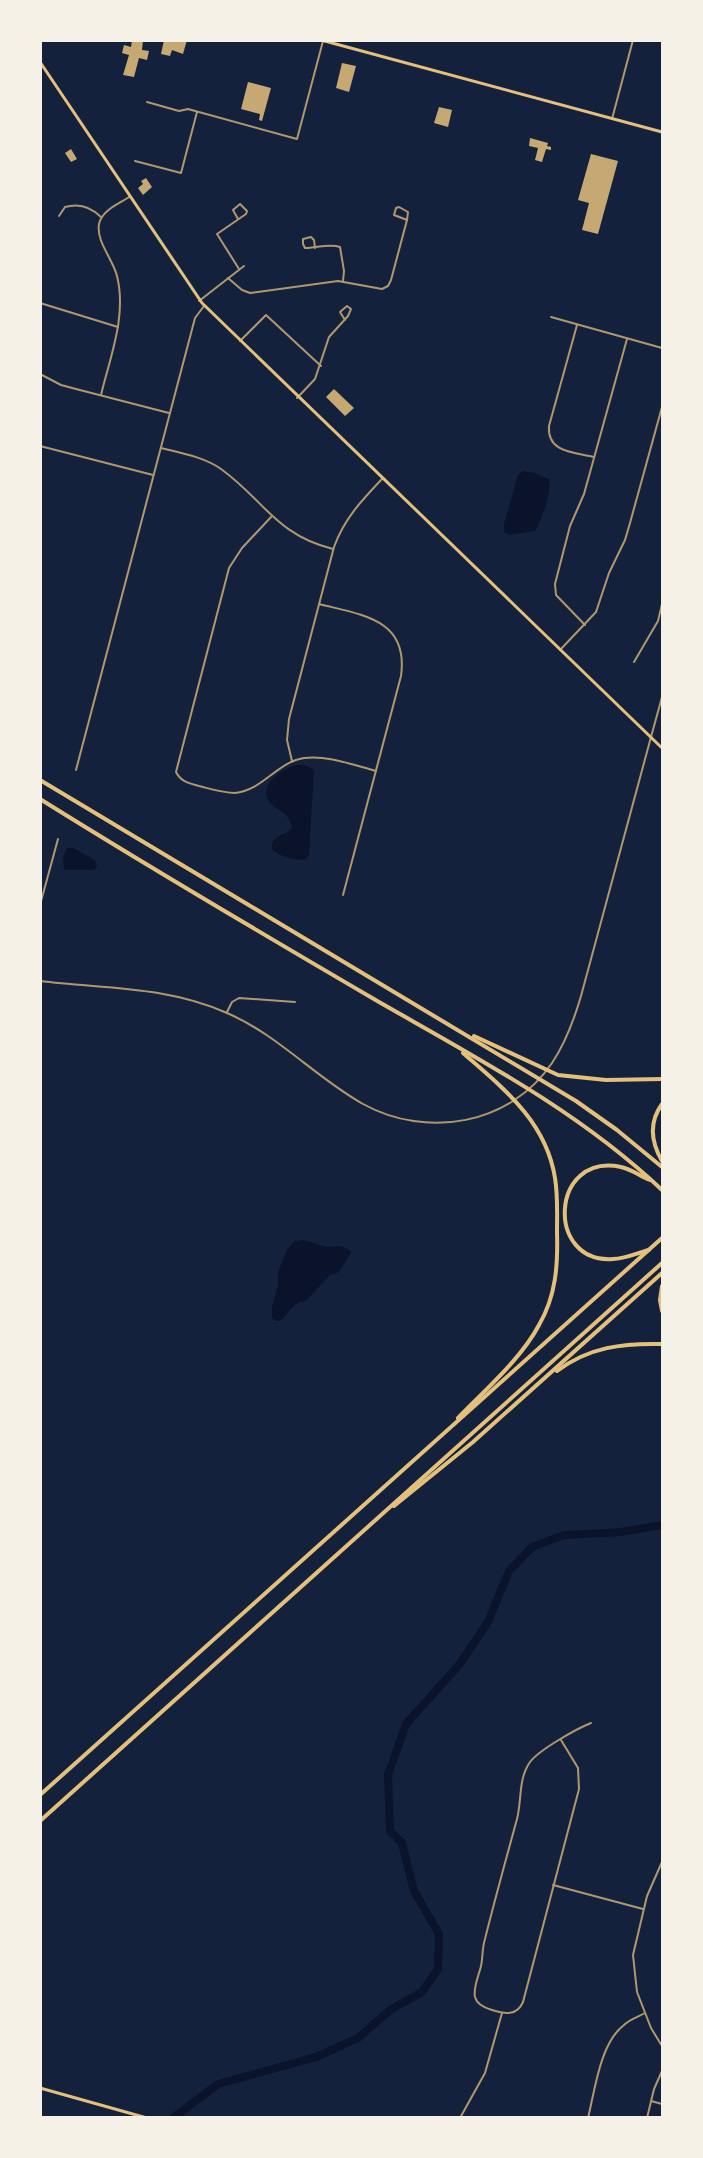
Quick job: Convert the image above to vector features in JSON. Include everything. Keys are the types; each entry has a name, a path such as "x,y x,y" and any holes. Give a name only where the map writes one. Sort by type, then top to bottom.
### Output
{"highway":[{"path":"40,780 576,1101 663,1167"},
{"path":"40,799 505,1075 599,1137 663,1190"},
{"path":"444,1022 558,1075 606,1080 663,1079"},
{"path":"429,1447 529,1342 550,1302 557,1264 555,1179 543,1138 530,1116 512,1096 455,1046"},
{"path":"663,1104 655,1119 653,1135 663,1161"},
{"path":"649,1250 613,1259 603,1259 585,1252 574,1242 568,1232 564,1222 564,1207 568,1192 575,1182 587,1171 603,1166 627,1169 656,1184"},
{"path":"40,1795 663,1238"},
{"path":"40,1821 663,1263"},
{"path":"372,1523 473,1442 663,1273"},
{"path":"663,1286 660,1300 663,1311"},
{"path":"535,1388 567,1363 590,1352 626,1344 663,1344"}],"main road":[{"path":"322,41 663,132"},
{"path":"40,62 199,301 297,398 663,748"},
{"path":"40,2088 147,2118"}],"street":[{"path":"612,118 633,40"},
{"path":"147,102 178,111 188,109 297,139 322,41"},
{"path":"135,161 181,173 197,112"},
{"path":"100,395 118,327 121,300 118,282 100,234 101,217 129,197"},
{"path":"238,219 233,210 240,204 247,212 238,219 217,234 239,269"},
{"path":"58,216 65,207 78,206 93,210 101,217"},
{"path":"228,278 242,290 250,293 344,281 375,290 382,289 388,286 407,220 407,210 396,208 396,216 407,220"},
{"path":"315,248 311,237 303,239 306,248 315,248 335,245 340,247 344,281"},
{"path":"199,301 244,266"},
{"path":"40,303 118,327"},
{"path":"76,770 195,318 204,306"},
{"path":"297,398 315,379 329,337 345,320 351,310 346,306 340,312 345,320"},
{"path":"239,341 266,315 321,366"},
{"path":"551,317 663,348"},
{"path":"577,325 549,426 549,435 550,441 556,447 594,457"},
{"path":"585,625 561,602 556,595 555,586 570,525 584,494 627,339"},
{"path":"40,374 61,385 170,413"},
{"path":"560,650 585,625 599,606 609,573 625,540 663,407"},
{"path":"40,446 153,475"},
{"path":"160,448 196,457 214,465 231,477 298,537 333,550"},
{"path":"292,761 287,740 289,718 333,550 350,514 382,479"},
{"path":"272,516 238,553 226,577 176,772 186,782 221,792 237,793 250,788 292,761 314,757 332,759 376,771"},
{"path":"319,604 376,620 389,630 399,644 402,661 401,676 343,895"},
{"path":"633,662 654,627 663,604"},
{"path":"40,981 156,991 194,1000 227,1012 274,1039 358,1101 393,1117 423,1124 456,1123 480,1117 504,1107 533,1086 553,1062 567,1037 581,996 663,697"},
{"path":"40,904 58,839"},
{"path":"227,1012 232,1002 239,998 295,1002"},
{"path":"561,1740 576,1762 579,1783 522,2005 514,2012 502,2013 482,2006 475,1997 485,1938 519,1810 523,1775 533,1758 576,1729 591,1723"},
{"path":"663,1862 651,1885 643,1909 633,1955 635,1984 645,2013 663,2046"},
{"path":"553,1885 643,1909"},
{"path":"460,2118 485,2073 502,2013"},
{"path":"588,2118 610,2042 623,2025 645,2013"},
{"path":"647,2118 663,2071"},
{"path":"651,2101 663,2104"}],"water":[{"path":"523,471 549,479 548,498 535,531 509,535 504,532 504,524 518,475"},
{"path":"297,765 305,765 314,770 309,855 302,860 288,858 272,850 276,838 292,828 288,817 271,803 266,793 267,787 275,777"},
{"path":"67,848 73,848 95,860 97,867 94,870 64,870 63,858"},
{"path":"303,1240 327,1247 340,1246 351,1252 339,1272 330,1275 306,1301 294,1305 280,1321 275,1321 272,1318 272,1307 278,1285 278,1272 287,1250 294,1241"}],"building":[{"path":"132,40 143,40 142,50 149,51 147,60 139,58 134,77 123,75 129,55 122,53 124,45 131,47"},
{"path":"164,40 187,40 183,54 172,50 170,56 161,54"},
{"path":"342,63 356,66 349,92 336,88"},
{"path":"248,82 271,88 262,121 259,120 260,114 241,109"},
{"path":"439,107 452,110 448,127 434,123"},
{"path":"530,138 548,143 547,146 551,147 551,150 546,149 542,162 535,160 538,148 529,146"},
{"path":"71,149 77,159 71,162 65,153"},
{"path":"591,154 618,161 598,234 582,230 589,203 578,200"},
{"path":"146,178 152,187 143,195 138,188 143,184 141,181"},
{"path":"334,389 354,408 345,416 326,397"}],"waterway":[{"path":"173,2118 218,2084 316,2057 358,2038 390,2010 422,1992 438,1969 439,1934 414,1891 402,1843 390,1831 388,1775 406,1724 459,1665 488,1622 509,1571 532,1547 564,1535 621,1532 662,1525"}]}
